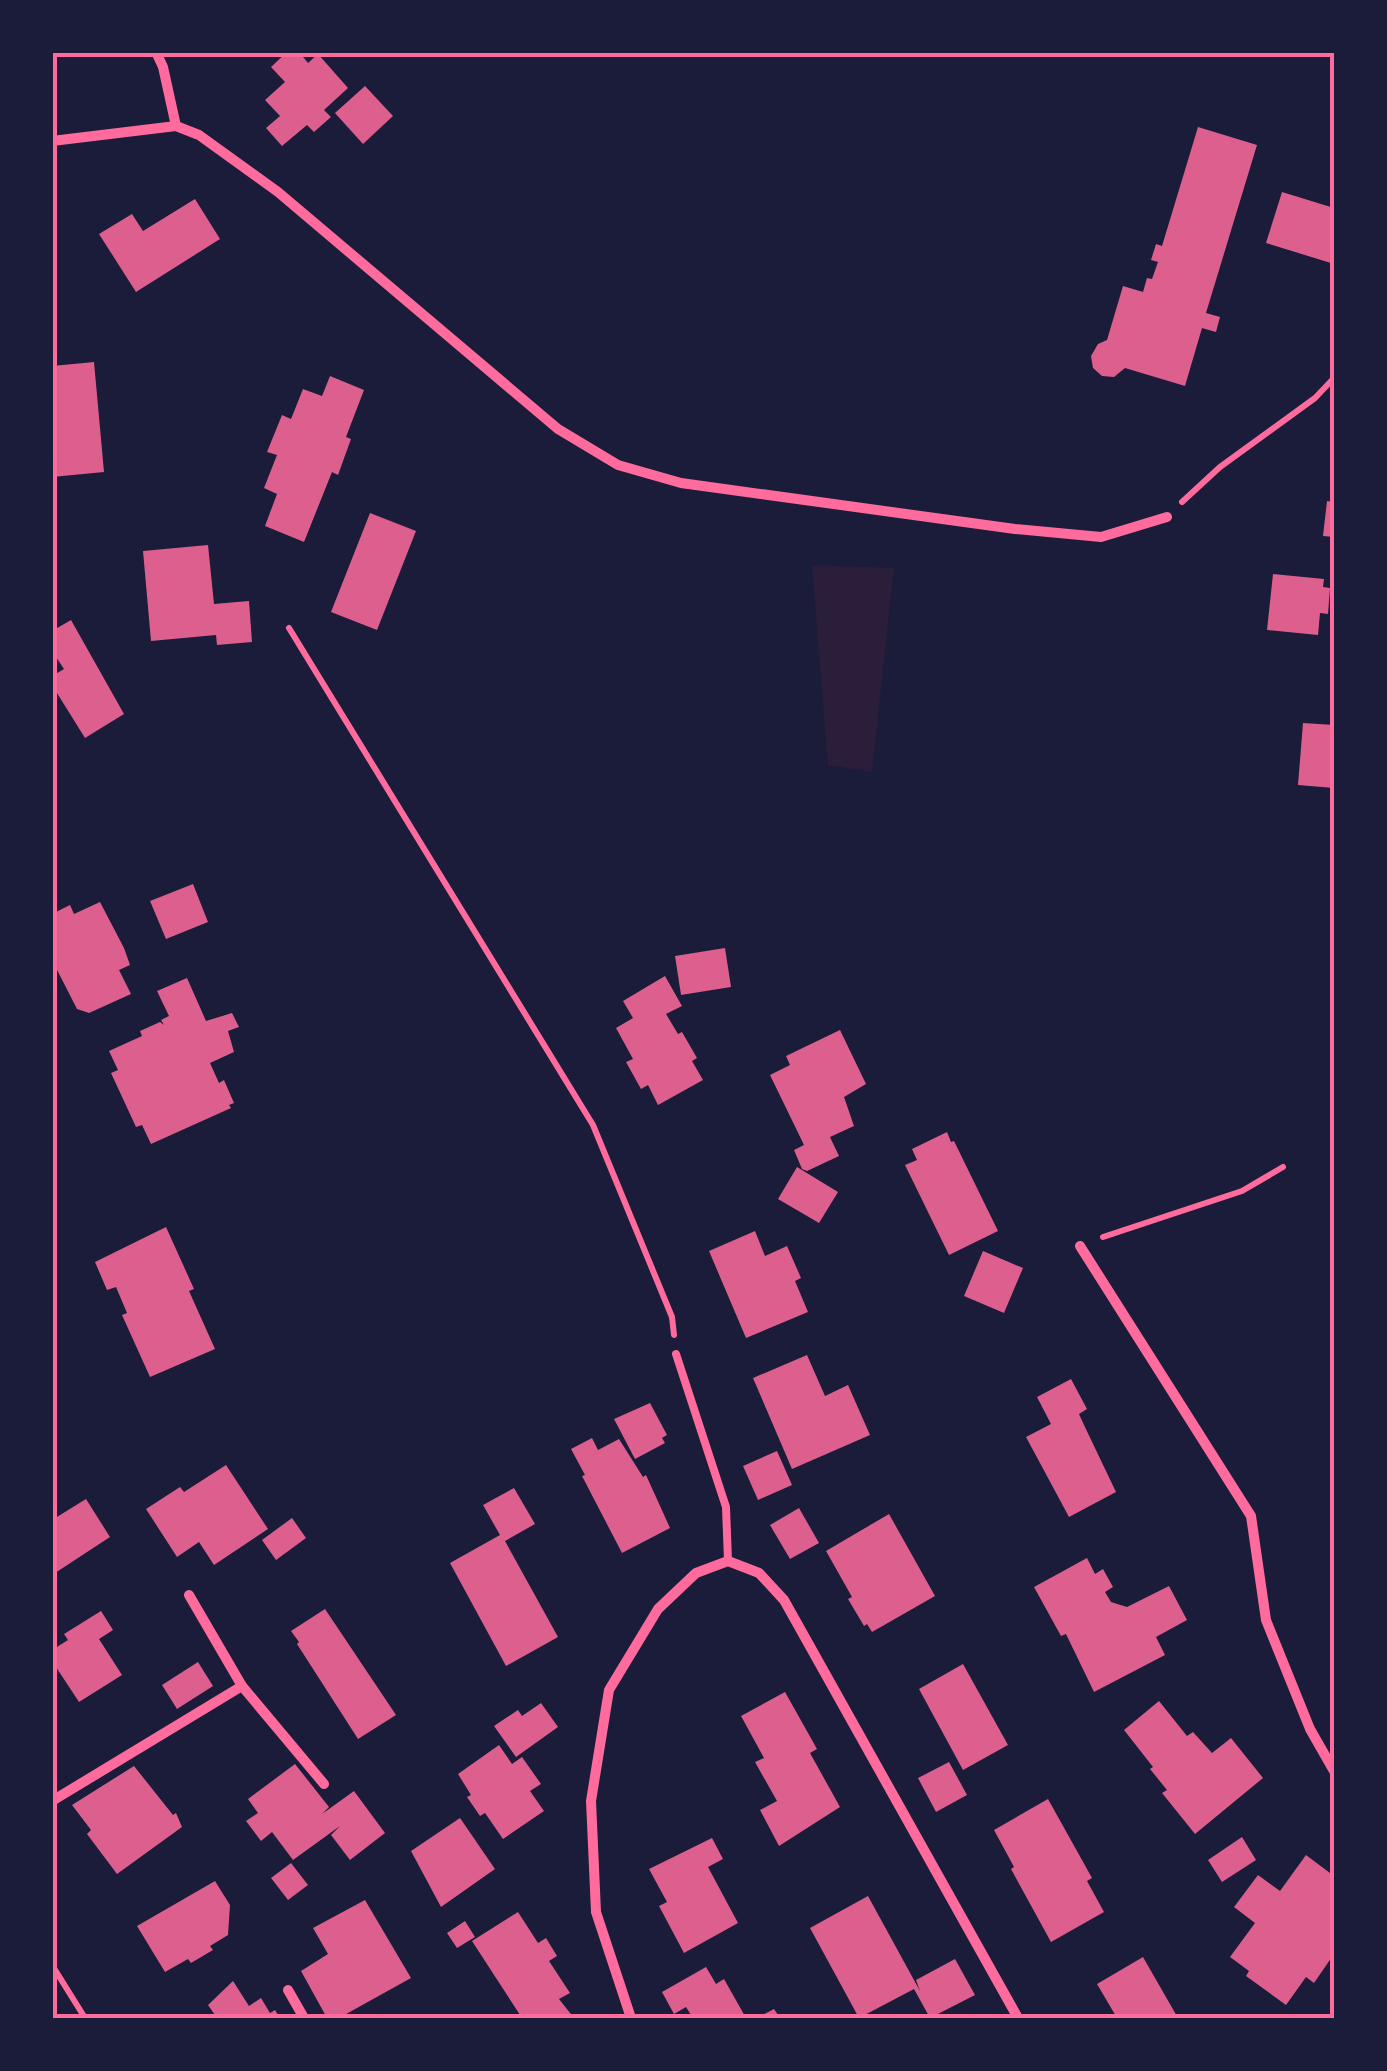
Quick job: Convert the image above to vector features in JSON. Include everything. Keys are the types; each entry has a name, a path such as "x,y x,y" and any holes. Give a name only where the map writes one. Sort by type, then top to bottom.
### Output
{"street":[{"path":"156,52 176,126"},
{"path":"52,141 176,126 199,134 278,192 558,429 618,465 680,484 1014,529 1101,537 1166,516"},
{"path":"1080,1246 1252,1516 1266,1620 1310,1729 1334,1770"},
{"path":"630,2018 596,1912 591,1800 608,1690 658,1609 696,1573 728,1560 758,1573 784,1600 1018,2018"},
{"path":"189,1594 242,1686 324,1784"},
{"path":"52,1801 242,1686"},
{"path":"288,1990 304,2018"}],"lane":[{"path":"676,1354 726,1507 728,1560"}],"path":[{"path":"1166,516 1220,467 1315,398 1334,378"},
{"path":"289,628 592,1125 672,1317 676,1354"},
{"path":"1080,1246 1242,1191 1283,1167"},
{"path":"52,1965 85,2018"}],"shaded area":[{"path":"812,565 894,568 872,772 828,765"}],"building":[{"path":"287,52 299,52 308,63 318,54 348,88 324,110 331,117 314,132 307,125 282,146 266,128 280,116 265,100 285,82 271,67"},
{"path":"365,86 393,116 363,144 335,113"},
{"path":"1198,127 1257,145 1206,313 1220,317 1216,332 1202,328 1185,386 1125,368 1114,377 1102,376 1093,368 1091,356 1098,344 1107,340 1123,286 1143,292 1147,278 1152,279 1158,262 1151,260 1156,244 1162,246"},
{"path":"1282,192 1334,208 1334,264 1266,243"},
{"path":"195,199 220,239 136,292 99,234 132,214 143,231"},
{"path":"94,362 104,472 52,477 52,366"},
{"path":"330,376 364,390 346,437 351,439 338,475 332,472 304,542 265,526 277,494 264,488 277,455 267,452 282,415 291,419 303,389 322,396"},
{"path":"1327,501 1334,502 1334,537 1323,536"},
{"path":"370,513 416,531 377,630 331,612"},
{"path":"208,545 214,604 249,601 252,642 217,645 216,635 151,641 143,551"},
{"path":"1273,574 1324,579 1323,587 1330,588 1328,614 1320,613 1318,635 1267,630"},
{"path":"71,620 124,714 85,738 52,685 52,676 64,669 52,651 52,631"},
{"path":"1303,723 1334,725 1334,788 1298,785"},
{"path":"193,884 208,922 166,939 150,901"},
{"path":"100,902 130,965 119,970 131,994 89,1013 77,1009 52,960 52,914 70,905 74,914"},
{"path":"725,948 731,987 681,995 675,956"},
{"path":"665,976 682,1006 666,1014 697,1058 692,1061 703,1080 658,1105 648,1085 641,1089 626,1062 633,1059 616,1028 633,1018 623,1001"},
{"path":"187,978 206,1021 232,1013 239,1027 228,1031 234,1052 210,1063 219,1083 224,1080 234,1103 229,1105 231,1108 151,1144 142,1125 136,1127 111,1073 118,1070 109,1051 142,1036 140,1031 160,1022 164,1025 161,1020 169,1016 157,991"},
{"path":"840,1030 866,1084 844,1097 854,1126 830,1137 839,1156 807,1171 802,1169 794,1150 804,1145 770,1075 790,1065 786,1056"},
{"path":"947,1132 998,1231 949,1255 905,1165 917,1160 912,1149"},
{"path":"797,1167 838,1192 819,1223 778,1199"},
{"path":"166,1227 215,1349 150,1377 122,1315 127,1313 116,1287 107,1290 95,1262"},
{"path":"755,1231 765,1256 787,1246 801,1278 795,1281 808,1312 746,1338 709,1251"},
{"path":"983,1251 1023,1268 1004,1313 964,1296"},
{"path":"807,1355 825,1396 848,1385 870,1435 792,1469 753,1378"},
{"path":"1071,1379 1087,1409 1079,1414 1116,1492 1069,1517 1026,1437 1051,1424 1037,1397"},
{"path":"650,1403 667,1435 662,1438 665,1443 635,1459 614,1419"},
{"path":"592,1438 598,1450 619,1439 643,1477 646,1475 670,1528 622,1553 571,1449"},
{"path":"777,1451 792,1485 758,1500 743,1466"},
{"path":"226,1465 268,1529 214,1565 199,1542 177,1557 146,1509 180,1487 184,1492"},
{"path":"514,1488 535,1524 505,1541 558,1637 506,1666 450,1563 500,1535 483,1505"},
{"path":"86,1499 110,1537 52,1575 52,1520"},
{"path":"799,1508 819,1543 790,1559 770,1525"},
{"path":"889,1514 935,1596 872,1632 848,1599 852,1597 826,1551"},
{"path":"292,1518 306,1538 276,1560 262,1540"},
{"path":"1087,1558 1095,1574 1103,1569 1113,1587 1105,1592 1111,1602 1127,1607 1169,1586 1187,1620 1156,1637 1165,1655 1094,1692 1066,1634 1061,1636 1034,1587"},
{"path":"325,1609 396,1715 358,1739 291,1631"},
{"path":"101,1611 113,1630 99,1639 122,1675 79,1702 52,1661 52,1650 68,1640 64,1634"},
{"path":"198,1662 213,1686 177,1709 162,1685"},
{"path":"963,1664 1008,1745 963,1770 919,1689"},
{"path":"785,1692 817,1749 810,1753 840,1807 779,1846 760,1810 777,1801 755,1762 764,1758 741,1716"},
{"path":"1159,1701 1187,1736 1193,1732 1212,1753 1231,1738 1263,1778 1195,1834 1162,1793 1167,1790 1124,1730"},
{"path":"541,1703 558,1727 516,1757 494,1726 518,1710 522,1716"},
{"path":"499,1745 512,1764 522,1757 541,1784 530,1791 544,1811 503,1839 485,1813 480,1816 458,1774"},
{"path":"949,1762 967,1795 936,1812 918,1778"},
{"path":"295,1764 329,1807 322,1814 354,1791 385,1833 350,1860 331,1835 340,1826 293,1860 272,1832 261,1841 246,1821 258,1813 248,1799"},
{"path":"134,1766 173,1815 176,1813 182,1827 117,1874 87,1834 91,1830 72,1805"},
{"path":"1048,1799 1092,1878 1087,1881 1104,1912 1051,1942 994,1830"},
{"path":"460,1818 495,1869 441,1907 411,1851"},
{"path":"1242,1837 1256,1860 1222,1882 1208,1860"},
{"path":"712,1838 723,1859 708,1867 738,1923 684,1953 659,1906 667,1902 649,1869"},
{"path":"1306,1855 1334,1876 1334,1954 1314,1983 1306,1977 1286,2005 1246,1976 1249,1971 1230,1957 1255,1923 1234,1907 1258,1875 1280,1891"},
{"path":"291,1863 308,1885 288,1900 271,1878"},
{"path":"215,1881 230,1905 228,1935 191,1963 188,1959 165,1972 137,1926"},
{"path":"868,1896 920,1991 916,1980 955,1959 975,1995 930,2018 914,1989 859,2018 810,1928"},
{"path":"365,1900 411,1978 339,2018 327,2018 301,1971 328,1954 313,1928"},
{"path":"518,1912 538,1943 546,1938 557,1956 549,1961 570,1993 559,1999 574,2018 522,2018 472,1941"},
{"path":"465,1921 475,1937 457,1948 447,1933"},
{"path":"1143,1957 1178,2018 1117,2018 1097,1984"},
{"path":"706,1967 716,1984 724,1979 746,2018 693,2018 686,2007 674,2014 662,1992"},
{"path":"233,1981 249,2006 261,1998 270,2013 275,2010 280,2018 217,2018 208,2005"},
{"path":"774,2009 780,2018 757,2018"}]}
